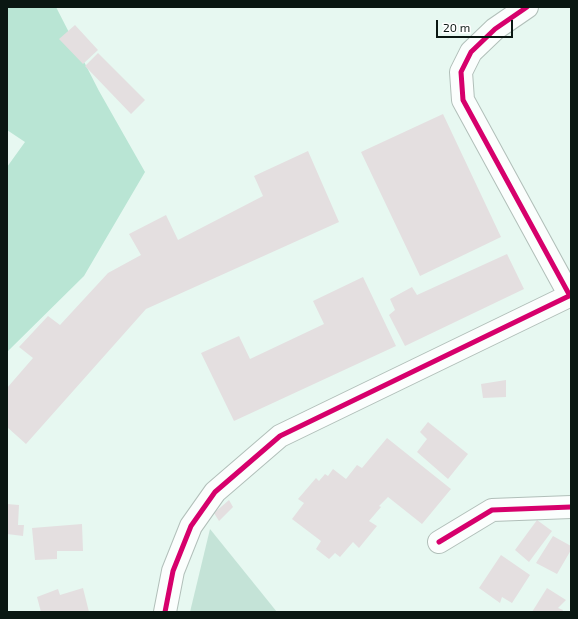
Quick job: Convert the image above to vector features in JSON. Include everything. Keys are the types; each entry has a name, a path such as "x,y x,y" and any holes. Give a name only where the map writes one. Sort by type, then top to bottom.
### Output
{"street":[{"path":"165,612 173,571 191,526 215,492 280,436 570,295 463,100 461,72 471,52 495,29 527,7"},
{"path":"439,542 492,510 571,507"}],"green space":[{"path":"7,7 56,7 99,91 145,172 84,276 7,352 7,167 25,142 7,130"},
{"path":"210,529 277,612 190,612"}],"building":[{"path":"75,25 98,50 83,64 59,39"},
{"path":"98,53 145,100 131,114 85,66"},
{"path":"443,114 501,237 420,276 361,152"},
{"path":"308,151 339,222 146,309 26,444 7,427 7,388 33,358 19,347 48,316 60,325 108,273 141,255 129,234 166,215 178,240 263,196 254,176"},
{"path":"507,254 524,289 405,346 389,315 395,310 390,299 412,287 417,295"},
{"path":"363,277 396,346 234,421 201,353 239,336 250,359 324,324 313,301"},
{"path":"506,380 506,397 483,398 481,384"},
{"path":"428,422 468,454 448,479 417,452 427,439 420,432"},
{"path":"387,438 451,489 422,524 388,497 379,506 381,507 369,521 377,526 359,548 353,542 340,557 335,553 329,559 316,549 321,541 292,519 304,503 298,499 316,478 319,481 325,474 328,476 333,469 346,479 357,465 362,468"},
{"path":"229,500 233,507 219,521 214,513"},
{"path":"7,504 19,505 18,525 24,525 23,536 7,534"},
{"path":"537,520 552,531 529,562 515,550"},
{"path":"82,524 83,551 57,551 57,559 35,560 32,528"},
{"path":"553,536 571,546 571,550 557,574 536,563"},
{"path":"501,555 530,575 512,603 502,597 500,603 479,588"},
{"path":"83,588 89,612 41,612 37,597 58,589 60,595"},
{"path":"547,588 566,600 558,608 563,610 562,612 532,612"}],"cycle path":[{"path":"527,7 495,29 471,52 461,72 463,100 570,296"},
{"path":"165,612 173,571 191,526 215,492 280,436 571,295"},
{"path":"439,542 492,510 571,507"}]}
